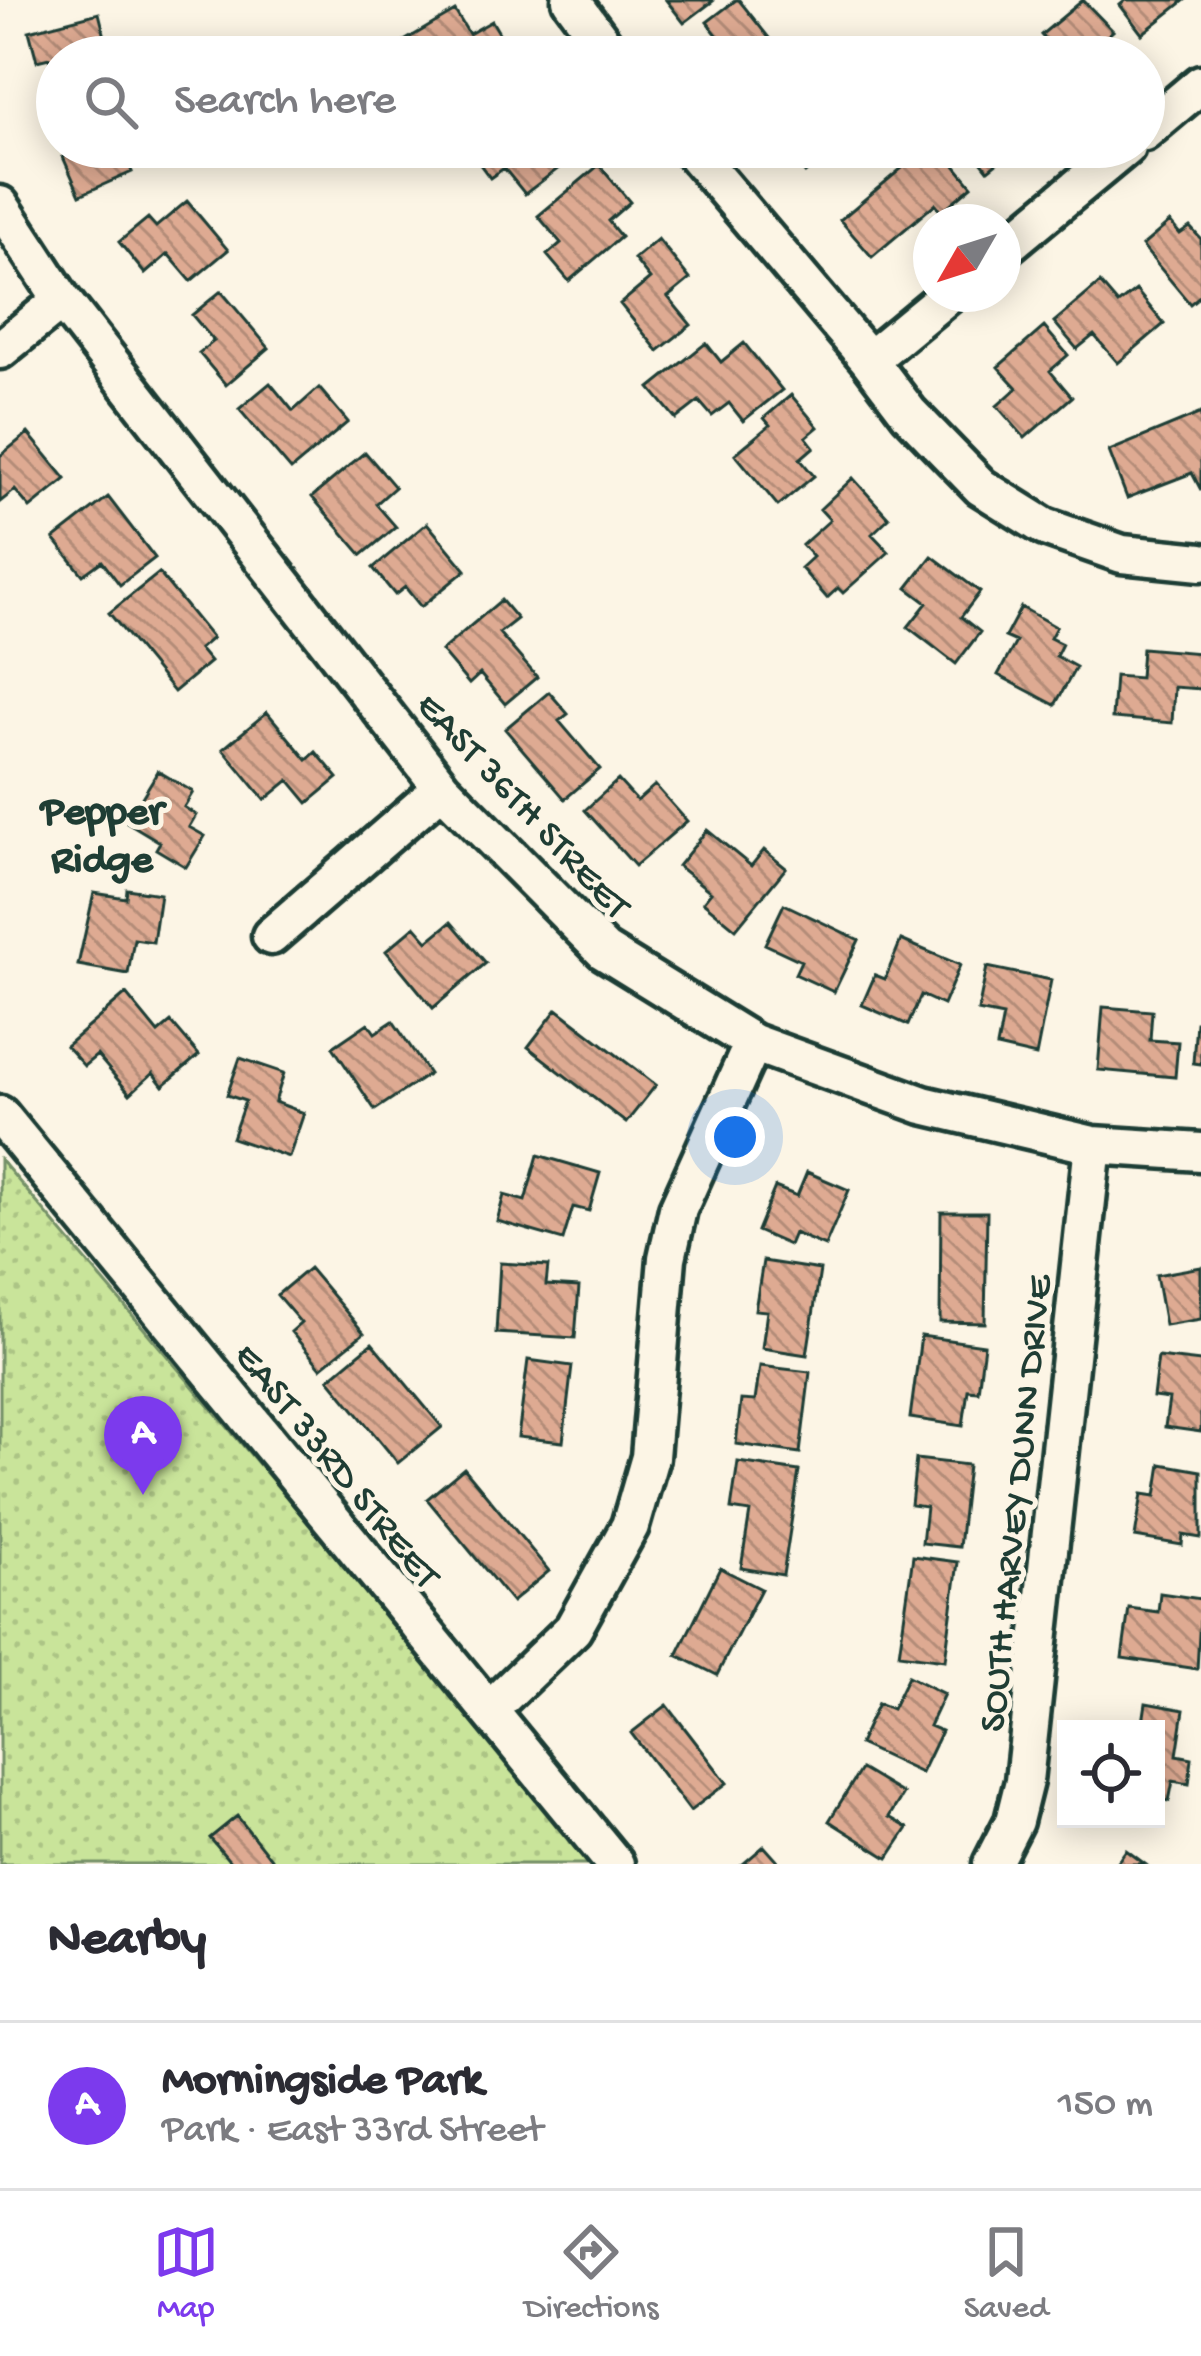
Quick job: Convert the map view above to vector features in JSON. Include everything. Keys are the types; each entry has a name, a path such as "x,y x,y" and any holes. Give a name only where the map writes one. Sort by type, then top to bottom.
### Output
{"street":[{"path":"571,0 598,36"},
{"path":"1165,114 1201,84"},
{"path":"707,168 908,413 981,488 1045,527 1123,554 1201,562"},
{"path":"1021,234 1101,168"},
{"name":"EAST 36TH STREET","path":"0,205 62,300 442,788 604,951 753,1043 923,1106 1093,1144 1201,1152"},
{"path":"0,350 62,300"},
{"path":"869,360 927,312"},
{"path":"272,936 442,788"},
{"path":"489,1710 573,1629 630,1526 650,1457 667,1258 678,1209 753,1043"},
{"name":"EAST 33RD STREET","path":"0,1115 614,1864"},
{"name":"SOUTH HARVEY DUNN DRIVE","path":"992,1864 1014,1820 1024,1780 1093,1144"}],"green space":[{"path":"0,1159 570,1831 599,1864 0,1864"}],"building":[{"path":"666,0 712,0 713,1 684,23"},
{"path":"739,0 767,36 718,36 707,22"},
{"path":"1083,0 1113,31 1107,36 1041,35"},
{"path":"1126,0 1185,0 1142,34 1120,5"},
{"path":"455,11 469,34 492,21 501,36 413,36"},
{"path":"99,13 105,36 36,36 36,57 29,31"},
{"path":"68,168 130,168 132,172 80,195"},
{"path":"483,168 504,168 490,178"},
{"path":"504,168 559,168 525,194"},
{"path":"595,168 602,168 630,202 608,221 621,237 569,281 547,255 561,243 538,216"},
{"path":"902,168 957,168 972,186 951,204 913,204 913,223 872,257 840,220"},
{"path":"187,201 228,250 191,281 168,254 145,274 119,242 148,218 156,227"},
{"path":"1170,222 1180,234 1190,227 1201,239 1201,295 1190,304 1142,246"},
{"path":"658,239 690,279 668,297 691,325 658,351 620,304 650,279 634,259"},
{"path":"1100,283 1118,304 1136,290 1164,324 1118,363 1094,335 1077,349 1054,322"},
{"path":"221,291 269,348 226,385 199,353 214,341 192,315"},
{"path":"1044,327 1068,355 1050,371 1072,397 1025,438 997,406 1017,388 998,367"},
{"path":"706,343 721,362 744,343 782,390 743,421 729,403 712,416 699,401 676,419 650,388"},
{"path":"270,383 293,411 319,388 348,422 291,470 239,409"},
{"path":"791,395 818,427 806,437 814,447 800,459 814,476 778,506 735,454 770,425 764,418"},
{"path":"1201,413 1201,490 1192,473 1127,498 1109,451"},
{"path":"28,433 66,479 30,508 15,490 0,502 0,456"},
{"path":"365,452 395,487 376,504 396,527 362,555 312,497"},
{"path":"853,478 889,518 872,534 889,552 843,593 838,588 827,598 801,568 813,557 802,545 830,520 820,509"},
{"path":"108,497 155,558 120,585 102,561 83,575 54,539"},
{"path":"427,523 466,570 421,607 405,587 395,595 373,568"},
{"path":"932,556 980,592 961,617 980,632 956,664 908,627 927,603 907,588"},
{"path":"159,573 212,638 199,649 210,662 174,692 109,613"},
{"path":"501,600 517,619 499,633 537,677 505,704 480,674 469,684 441,651"},
{"path":"1021,607 1056,627 1050,638 1062,644 1056,656 1076,667 1055,705 998,675 1016,642 1005,637"},
{"path":"1142,648 1201,653 1200,689 1174,687 1172,723 1112,718 1115,676 1140,678"},
{"path":"549,692 568,714 559,721 600,769 565,799 505,729"},
{"path":"267,712 307,760 316,752 338,778 308,803 289,780 265,800 223,749"},
{"path":"158,771 193,792 184,807 196,815 189,827 205,836 186,867 156,849 160,842 127,822"},
{"path":"618,780 637,801 655,785 687,821 635,866 585,810"},
{"path":"707,830 751,866 764,850 786,868 736,929 703,902 711,892 678,866"},
{"path":"127,889 160,894 153,942 134,939 128,974 78,965 94,893 126,898"},
{"path":"784,904 859,940 834,992 795,974 801,961 765,944"},
{"path":"451,922 486,963 433,1008 386,951 415,926 428,941"},
{"path":"901,940 960,965 943,1005 921,995 908,1025 862,1005 875,975 885,979"},
{"path":"987,967 1051,980 1036,1056 997,1047 1003,1016 978,1011"},
{"path":"126,994 158,1033 171,1022 199,1055 163,1086 153,1073 130,1094 97,1055 84,1066 66,1046"},
{"path":"1103,1007 1152,1011 1150,1040 1178,1042 1175,1077 1098,1070"},
{"path":"557,1009 656,1085 626,1123 528,1047"},
{"path":"393,1021 429,1074 375,1110 333,1047 368,1023 375,1033"},
{"path":"1196,1022 1201,1022 1201,1064 1193,1063"},
{"path":"240,1058 284,1073 275,1102 304,1113 289,1157 232,1138 245,1101 227,1095"},
{"path":"538,1155 600,1173 589,1211 573,1207 563,1240 497,1221 504,1195 525,1201"},
{"path":"807,1172 849,1190 825,1246 794,1233 789,1245 757,1231 775,1187 797,1196"},
{"path":"941,1212 987,1212 985,1323 940,1322"},
{"path":"763,1261 820,1270 807,1355 762,1348 767,1311 755,1310"},
{"path":"500,1263 548,1266 546,1285 579,1287 575,1338 496,1333"},
{"path":"1201,1267 1201,1319 1165,1325 1156,1275"},
{"path":"309,1268 364,1333 321,1368 291,1332 301,1323 277,1295"},
{"path":"921,1336 984,1345 978,1391 968,1390 963,1426 910,1418"},
{"path":"372,1343 442,1427 398,1463 329,1379"},
{"path":"1158,1357 1201,1362 1201,1432 1165,1427 1169,1399 1153,1397"},
{"path":"528,1360 572,1366 563,1442 518,1437"},
{"path":"760,1366 810,1372 800,1453 736,1444 741,1400 755,1401"},
{"path":"916,1459 968,1465 959,1547 922,1543 926,1507 911,1505"},
{"path":"738,1462 799,1471 783,1575 741,1568 750,1512 731,1509"},
{"path":"1161,1464 1201,1471 1201,1538 1183,1535 1182,1545 1135,1537 1142,1494 1156,1496"},
{"path":"464,1468 549,1571 512,1602 427,1499"},
{"path":"913,1556 958,1562 945,1660 899,1654"},
{"path":"720,1568 761,1589 717,1675 677,1655"},
{"path":"1160,1593 1201,1599 1197,1669 1122,1658 1129,1608 1158,1612"},
{"path":"908,1676 944,1694 929,1726 941,1731 921,1773 859,1744 878,1703 892,1709"},
{"path":"1146,1703 1184,1710 1177,1755 1192,1758 1189,1784 1173,1781 1169,1801 1165,1800 1165,1720 1143,1720"},
{"path":"667,1705 727,1783 690,1811 631,1733"},
{"path":"861,1769 903,1794 889,1817 908,1828 888,1858 829,1821"},
{"path":"237,1816 275,1864 232,1864 210,1838"},
{"path":"764,1846 780,1864 743,1864"},
{"path":"1126,1850 1145,1864 1116,1864"}],"place":[{"name":"Morningside Park","path":"143,1495"}],"district":[{"name":"Pepper Ridge","path":"102,831"}]}
